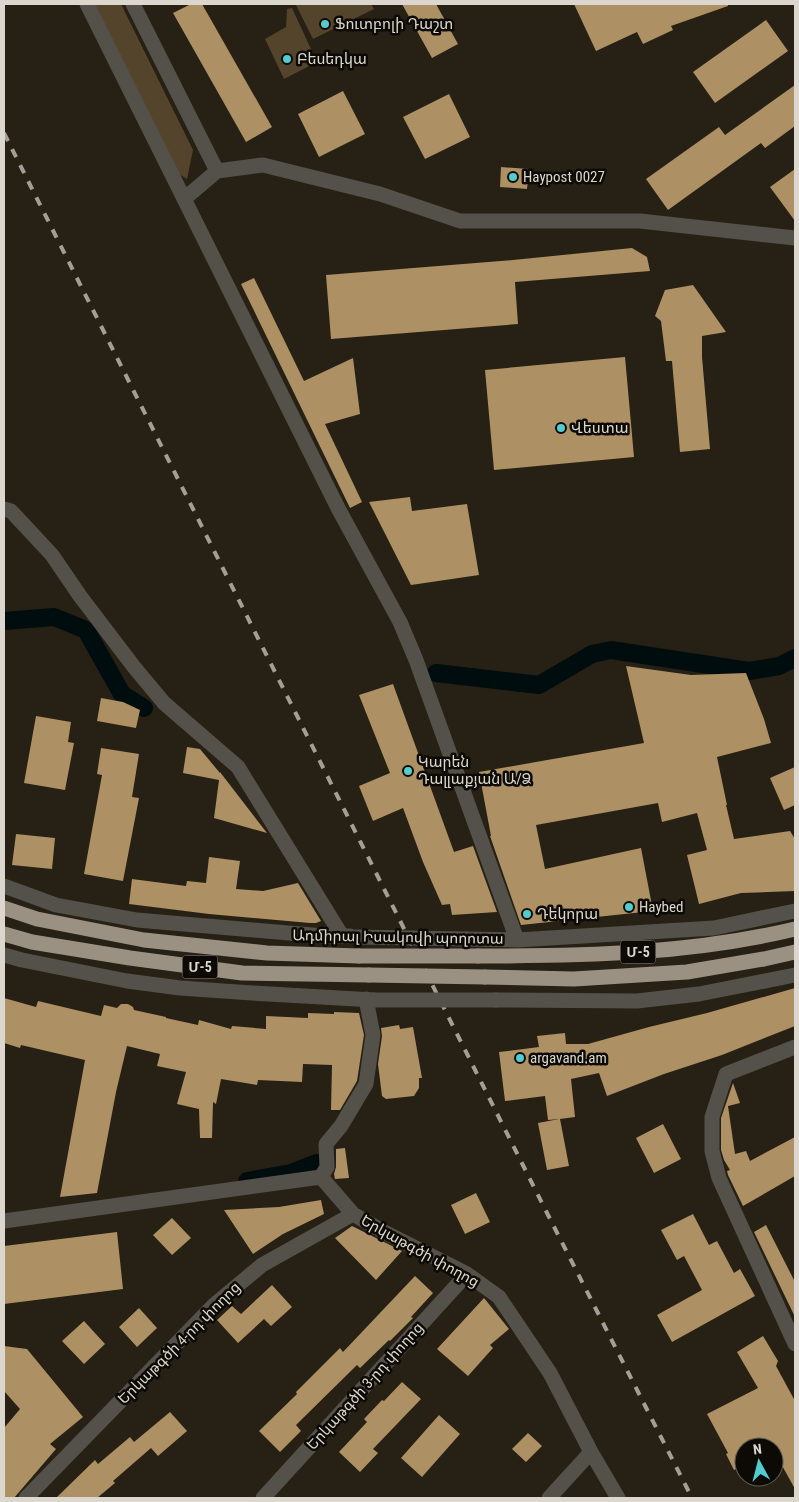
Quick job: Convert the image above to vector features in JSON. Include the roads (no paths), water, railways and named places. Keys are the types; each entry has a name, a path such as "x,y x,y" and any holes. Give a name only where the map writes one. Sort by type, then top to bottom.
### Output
{"highway":[{"name":"Ադմիրալ Իսակովի պողոտա","path":"4,908 37,919 144,940 266,953 359,956 596,955 684,949 759,938 795,929"},
{"name":"Մ-5","path":"4,934 32,942 130,958 242,973 574,979 687,972 795,952"}],"street":[{"path":"87,4 339,510 400,622 416,660 517,940"},
{"path":"133,4 217,171"},
{"path":"184,199 217,171 264,165 380,194 460,221 640,221 795,238"},
{"path":"4,508 11,511 52,555 80,596 164,703 238,767 349,936"},
{"path":"4,886 56,905 136,920 349,936 517,940 714,928 795,911"},
{"path":"4,955 127,981 180,988 370,1000 637,1001 700,994 795,975"},
{"path":"4,1221 321,1177 327,1167 326,1144 341,1126 366,1084 373,1034 370,1000"},
{"path":"795,1047 726,1074 712,1117 712,1150 716,1169 795,1344"},
{"name":"Երկաթգծի փողոց","path":"321,1177 353,1214 467,1274 499,1297 550,1374 591,1452 618,1498"},
{"name":"Երկաթգծի 4-րդ փողոց","path":"26,1498 214,1305 262,1265 353,1214"},
{"name":"Երկաթգծի 3-րդ փողոց","path":"263,1498 467,1274"},
{"path":"549,1498 591,1452"}],"waterway":[{"path":"4,621 54,617 86,630 122,694 144,708"},
{"path":"436,673 539,685 592,654 611,650 749,671 779,666 795,658"},
{"path":"247,1181 291,1173 317,1163"}],"railway":[{"path":"4,133 692,1498"}],"place":[{"name":"Ֆուտբոլի Դաշտ","path":"325,24"},
{"name":"Բեսեդկա","path":"287,59"},
{"name":"Haypost 0027","path":"513,177"},
{"name":"Վեստա","path":"561,428"},
{"name":"Կարեն Դալլաքյան Ա/Ձ","path":"408,771"},
{"name":"Haybed","path":"629,907"},
{"name":"Դեկորա","path":"527,914"},
{"name":"argavand.am","path":"520,1058"}]}
